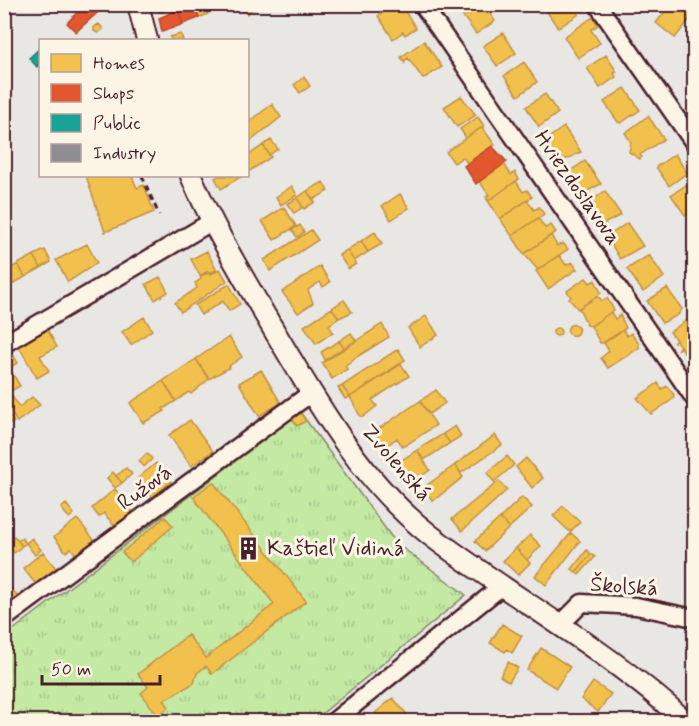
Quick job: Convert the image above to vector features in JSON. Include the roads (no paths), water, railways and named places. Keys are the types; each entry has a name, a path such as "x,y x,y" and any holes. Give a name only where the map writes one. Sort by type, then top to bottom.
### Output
{"street":[{"path":"138,4 147,39"},
{"name":"Hviezdoslavova","path":"422,4 694,398"},
{"path":"597,4 694,143"},
{"name":"Zvolenská","path":"191,177 211,222 311,393 365,471 393,503 429,534 625,671 686,722"},
{"path":"4,344 211,222"},
{"name":"Ružová","path":"4,620 311,393"},
{"path":"333,722 502,586"},
{"name":"Školská","path":"559,626 582,603 636,606 694,618"}],"place":[{"name":"Kaštieľ Vidiná","path":"249,549"}]}
